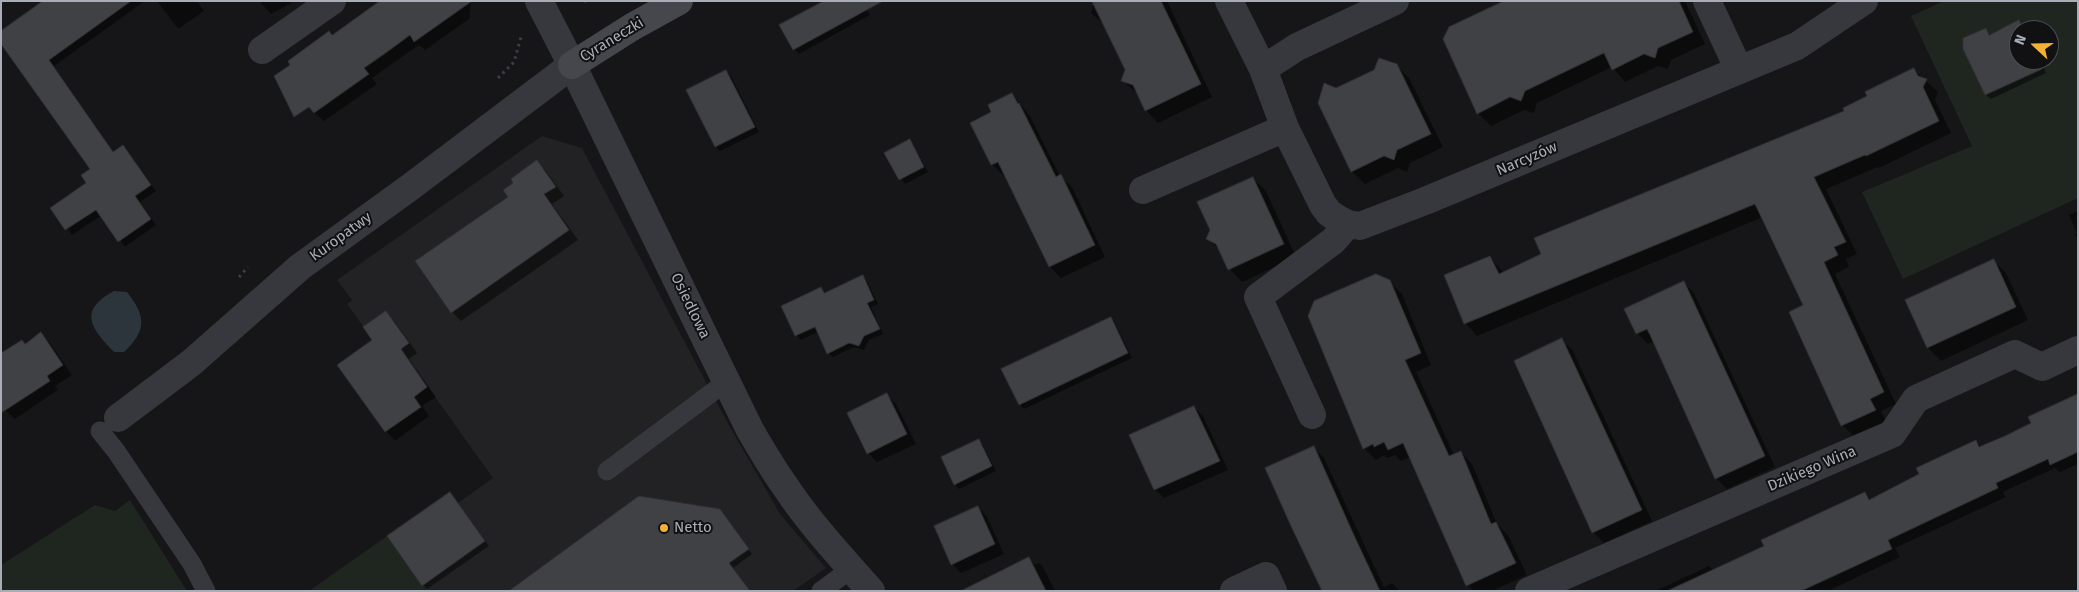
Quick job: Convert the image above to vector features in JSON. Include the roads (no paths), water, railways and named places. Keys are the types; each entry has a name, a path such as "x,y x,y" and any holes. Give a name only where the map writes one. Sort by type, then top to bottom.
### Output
{"street":[{"path":"262,50 332,1"},
{"name":"Cyraneczki","path":"572,64 679,1"},
{"path":"1229,1 1262,69 1285,128 1323,205 1329,213 1348,224 1333,241 1258,297 1312,415"},
{"path":"1262,69 1297,47 1394,1"},
{"path":"1707,1 1739,70"},
{"name":"Narcyzów","path":"1348,224 1360,226 1425,201 1797,46 1864,1"},
{"name":"Osiedlowa","path":"542,6 750,430 785,487 827,542 871,591"},
{"name":"Kuropatwy","path":"109,425 191,363 300,268 572,64"},
{"path":"1143,190 1285,128"},
{"name":"Dzikiego Wina","path":"1529,591 1892,434 1916,398 2015,354 2042,367 2078,350"},
{"path":"1234,591 1266,576 1273,591"}],"lane":[{"path":"607,470 726,382"},
{"path":"109,425 122,459 192,564 206,591"},
{"path":"821,591 851,569"}],"place":[{"name":"Netto","path":"664,528"}]}
